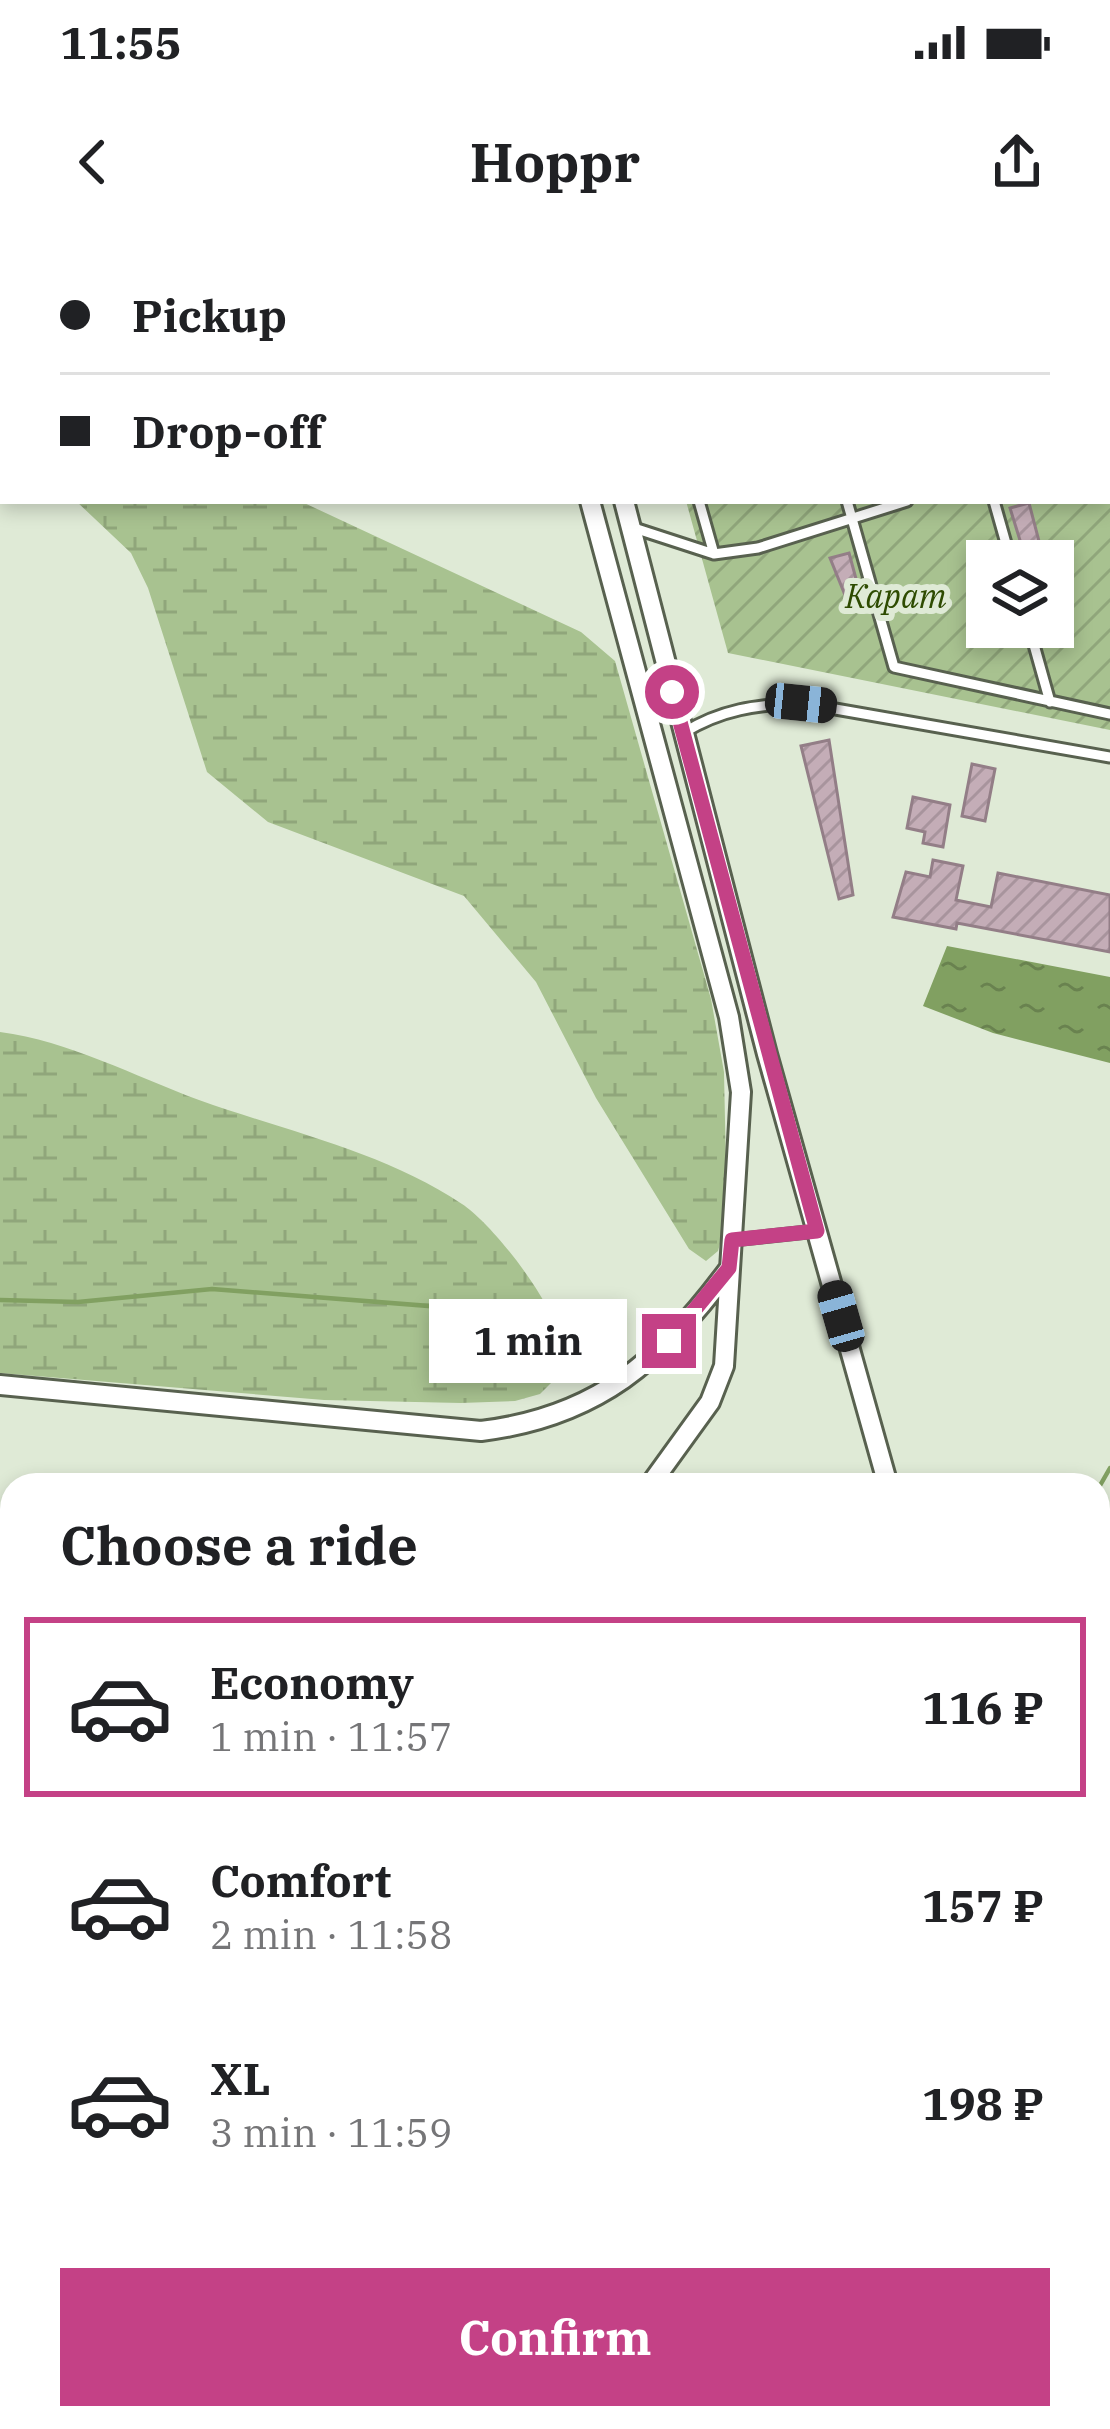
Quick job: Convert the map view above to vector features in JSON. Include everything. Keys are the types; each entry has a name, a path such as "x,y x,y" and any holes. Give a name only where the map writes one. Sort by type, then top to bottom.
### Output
{"street":[{"path":"591,504 737,1054 740,1151 724,1366 710,1402 659,1473"},
{"path":"625,504 885,1473"},
{"path":"0,1385 481,1431 526,1426 567,1413 628,1377 692,1319 729,1268"}],"lane":[{"path":"700,504 714,554"},
{"path":"848,504 894,667 1110,714"},
{"path":"631,527 714,554 758,548 896,504"},
{"path":"995,504 1004,540"},
{"path":"1035,648 1050,702"},
{"path":"683,733 712,715 750,705 801,703 1110,757"},
{"path":"732,1240 817,1231"}],"green space":[{"path":"79,504 306,504 581,632 615,661 711,999 724,1072 727,1217 718,1251 706,1261 689,1249 596,1098 536,982 464,896 268,822 207,772 148,588 131,553"},
{"name":"Карат","path":"687,504 1110,504 1110,730 728,653"},
{"path":"0,1032 76,1051 199,1100 368,1156 432,1186 477,1216 531,1280 558,1330 565,1352 564,1370 540,1394 515,1401 461,1403 324,1400 0,1373"}],"water":[{"path":"947,946 1110,977 1110,1063 993,1033 923,1006"}],"building":[{"path":"1029,504 1039,540 1020,540 1010,508"},
{"path":"849,553 861,597 847,600 830,558"},
{"path":"829,740 853,895 839,899 801,746"},
{"path":"972,764 995,769 985,821 962,816"},
{"path":"913,797 950,805 943,847 923,843 925,832 907,828"},
{"path":"933,860 963,866 956,900 991,907 998,873 1110,895 1110,952 957,923 956,929 893,917 906,872 930,877"}],"waterway":[{"path":"0,1300 78,1302 212,1289 518,1313"},
{"path":"1107,1473 1110,1468"}],"route":[{"path":"669,1341 692,1319 729,1268 732,1240 817,1231 672,692"}]}
